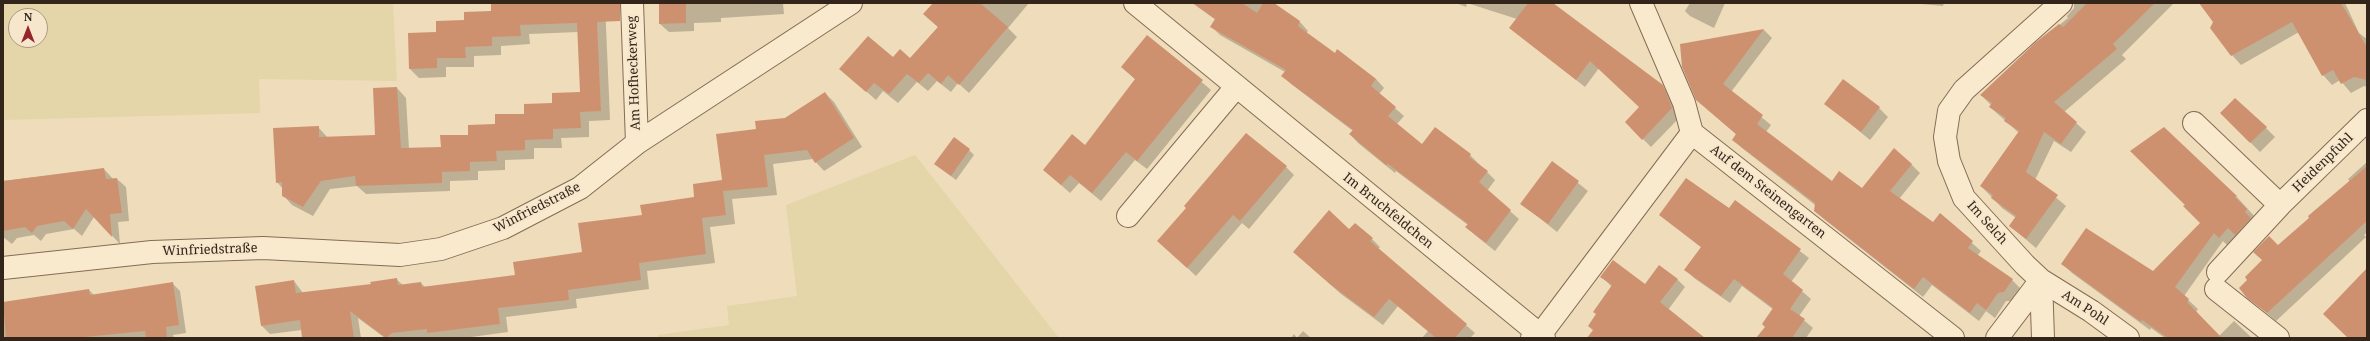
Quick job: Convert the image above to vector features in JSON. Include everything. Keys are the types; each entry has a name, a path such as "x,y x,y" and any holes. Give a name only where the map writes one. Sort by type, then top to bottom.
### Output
{"street":[{"name":"Am Hofheckerweg","path":"632,3 637,143"},
{"name":"Winfriedstraße","path":"3,268 152,252 263,248 400,254 441,249 503,228 580,188 637,143 851,3"},
{"name":"Im Bruchfeldchen","path":"1135,3 1539,337 1692,133"},
{"path":"1641,3 1684,103 1692,133"},
{"name":"Im Selch","path":"2041,280 2025,265 1964,198 1949,160 1945,137 1949,111 1972,80 2061,3"},
{"path":"1128,216 1236,87"},
{"name":"Heidenpfuhl","path":"2278,338 2217,280 2280,205 2367,120"},
{"path":"2194,123 2280,205"},
{"name":"Auf dem Steinengarten","path":"1692,133 1953,338"},
{"path":"1997,338 2041,280"},
{"path":"2041,280 2043,338"},
{"name":"Am Pohl","path":"2041,280 2091,311 2128,338"}],"shaded area":[{"path":"3,3 393,3 397,81 259,79 260,113 3,120"},
{"path":"915,155 1059,338 658,338 658,335 729,325 727,306 797,296 786,205"}],"building":[{"path":"491,3 620,3 620,21 597,22 601,111 580,112 581,128 553,129 553,139 525,140 525,150 496,151 497,161 470,162 470,171 442,172 442,183 356,186 355,176 321,181 303,207 282,196 282,182 276,183 273,128 319,126 319,137 375,135 373,88 397,87 401,148 441,147 440,135 468,135 468,125 495,124 495,114 524,114 524,104 552,103 552,93 580,92 577,23 520,25 521,36 492,37 492,46 465,47 466,58 437,58 437,68 409,69 408,33 436,32 436,21 464,20 464,12 491,11"},
{"path":"659,3 686,3 686,23 659,24"},
{"path":"933,3 980,3 1008,27 959,85 948,75 941,84 928,73 919,83 907,74 889,94 874,83 866,92 839,69 868,36 893,57 900,49 910,58 938,27 923,14"},
{"path":"1193,3 1242,3 1257,13 1263,3 1274,3 1300,21 1298,26 1335,53 1337,49 1376,79 1371,86 1396,107 1388,116 1422,144 1435,127 1471,154 1469,157 1488,171 1479,182 1511,210 1486,243 1465,227 1468,224 1388,164 1386,165 1349,134 1353,130 1281,76 1286,70 1210,27 1215,19"},
{"path":"1528,3 1553,3 1663,85 1672,108 1642,140 1625,122 1639,107 1590,61 1576,80 1509,28"},
{"path":"2087,3 2155,3 2113,44 2117,49 2054,102 2077,122 2061,144 2044,132 2026,172 2058,195 2026,239 2009,226 2016,216 1991,198 1993,195 1980,186 2019,131 2004,121 2006,118 1989,107 1992,103 1980,95 2036,42 2059,24 2063,27"},
{"path":"2199,3 2341,3 2367,47 2367,80 2354,77 2341,84 2333,70 2322,76 2292,22 2231,56 2210,28 2213,22"},
{"path":"1764,29 1723,84 1763,115 1757,124 1832,181 1839,171 1862,188 1894,148 1912,164 1890,191 1933,222 1940,213 1973,241 1968,248 2013,279 2004,292 1998,293 1986,310 1977,303 1970,313 1923,277 1914,289 1814,211 1815,203 1732,140 1736,134 1696,100 1682,67 1680,44"},
{"path":"1147,35 1203,80 1137,161 1126,152 1092,193 1070,175 1061,185 1043,170 1072,134 1085,145 1135,79 1121,67"},
{"path":"1843,79 1880,107 1861,132 1824,104"},
{"path":"825,92 854,138 815,163 807,150 764,155 768,187 723,191 726,215 702,218 706,254 639,263 641,280 568,290 569,300 498,308 500,324 427,333 427,329 392,333 386,338 350,311 354,338 302,338 300,320 261,326 255,286 294,280 296,293 371,284 370,282 397,278 398,285 421,282 422,287 515,275 513,262 582,252 578,223 642,215 640,205 694,197 693,184 722,180 716,134 756,129 755,121 785,118"},
{"path":"2235,98 2267,127 2250,143 2220,113"},
{"path":"2164,127 2237,196 2235,197 2247,209 2245,212 2251,218 2235,235 2228,228 2219,238 2214,233 2175,287 2189,299 2187,302 2222,338 2168,338 2142,320 2141,322 2061,264 2086,228 2153,271 2200,223 2183,206 2185,205 2130,151"},
{"path":"1246,133 1287,166 1240,221 1233,215 1187,268 1157,241 1186,208 1184,206"},
{"path":"954,137 970,149 951,176 934,164"},
{"path":"1552,161 1579,181 1548,224 1520,204"},
{"path":"2367,166 2367,221 2267,313 2247,298 2239,288 2247,280 2245,277 2262,260 2253,252 2269,236 2278,245 2309,218 2308,216"},
{"path":"104,168 106,179 117,178 122,213 110,214 112,237 86,209 73,229 64,221 37,226 32,233 25,227 3,231 3,181"},
{"path":"1686,178 1729,208 1735,200 1801,249 1783,274 1803,290 1790,309 1805,319 1792,338 1756,338 1765,327 1762,324 1773,308 1734,279 1721,296 1684,270 1701,247 1659,215"},
{"path":"1329,210 1349,229 1355,223 1373,238 1370,241 1467,324 1455,338 1436,338 1389,299 1374,317 1331,285 1293,252"},
{"path":"1613,260 1645,284 1659,265 1678,279 1660,302 1705,338 1587,338 1593,330 1588,326 1596,314 1593,312 1612,285 1600,277"},
{"path":"2367,268 2367,338 2348,338 2323,314"},
{"path":"173,282 179,325 166,327 167,338 146,338 145,331 75,338 6,338 3,302 89,289 90,295"}]}
